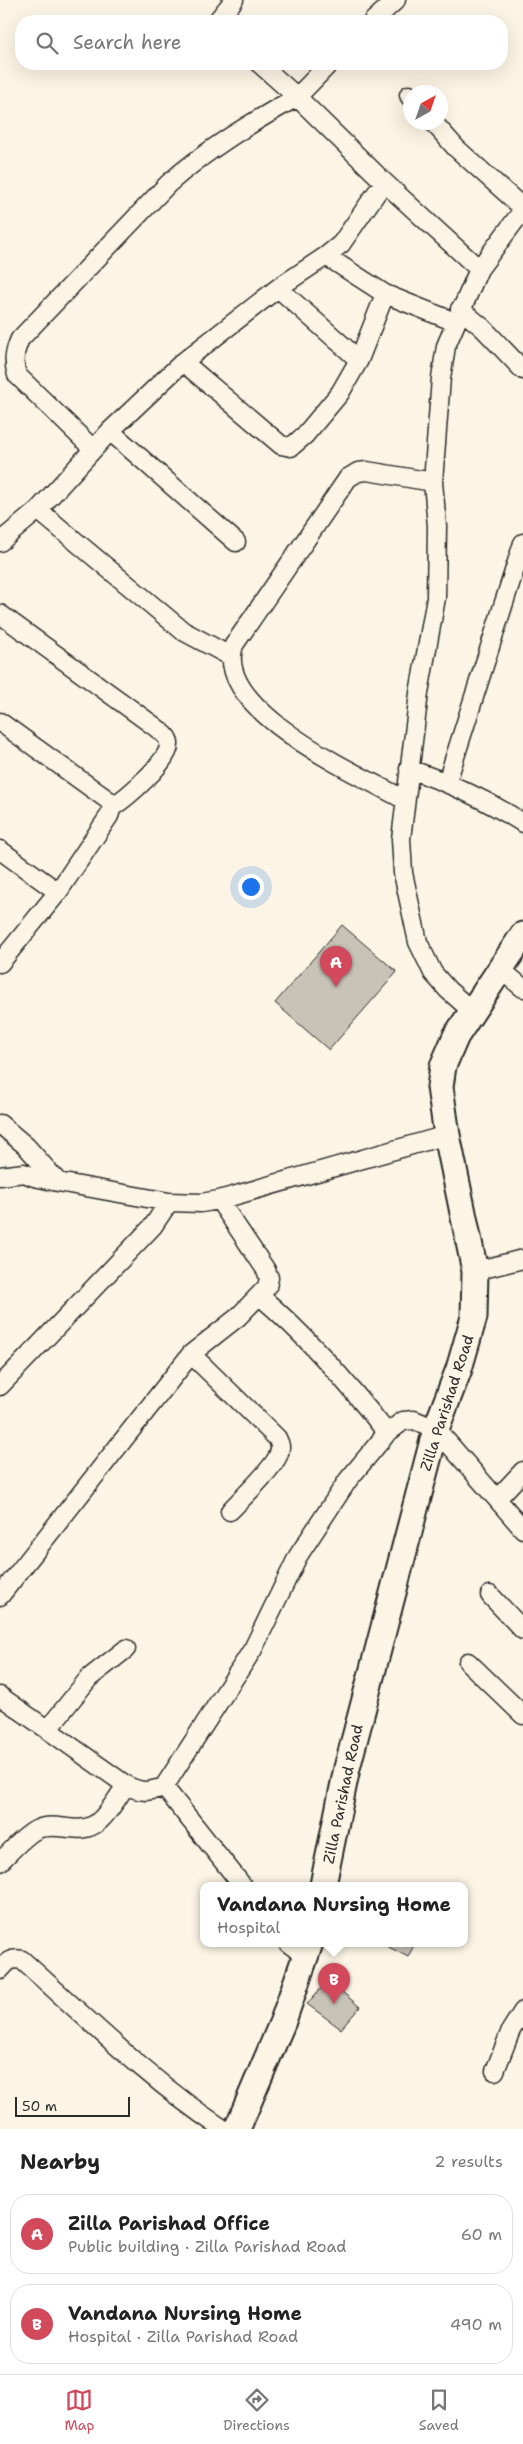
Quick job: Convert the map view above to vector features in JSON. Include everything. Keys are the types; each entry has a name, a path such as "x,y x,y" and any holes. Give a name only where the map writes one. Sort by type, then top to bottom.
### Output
{"main road":[{"name":"Zilla Parishad Road","path":"324,1882 347,1768 436,1429 459,1369 474,1317 475,1271 447,1135 440,1087 443,1066 456,1036 523,935"},
{"path":"236,2129 284,2021 301,1947"}],"street":[{"path":"222,15 234,0"},
{"path":"380,15 396,0"},
{"path":"267,70 384,182 479,269"},
{"path":"92,449 17,375 14,364 15,349 20,339 168,184 188,166 248,124 297,97 323,70"},
{"path":"440,130 477,169 523,209 479,269 457,316 446,346 440,378 433,482 437,526 436,598 419,693 401,839 403,873 418,942 433,972 448,990 472,1011"},
{"path":"0,542 38,510 92,449 183,362 278,288 326,256 349,233 384,182"},
{"path":"326,256 385,294 457,316 483,328 523,370"},
{"path":"278,288 358,360"},
{"path":"183,362 281,445 291,447 305,435 340,393 358,360 385,294"},
{"path":"110,431 236,542"},
{"path":"405,800 315,750 266,717 250,701 235,674 230,656 234,645 348,478 358,472 367,471 433,482"},
{"path":"38,510 183,631 230,656"},
{"path":"446,782 523,543"},
{"path":"0,614 154,726 170,742 169,750 163,760 129,795 112,808 109,816 58,892 0,963"},
{"path":"0,722 104,797 112,808"},
{"path":"409,769 446,782 485,800 523,823"},
{"path":"0,850 58,892"},
{"path":"500,969 523,988"},
{"path":"0,1124 26,1146 58,1182"},
{"path":"0,1176 24,1173 34,1178 169,1202 201,1203 219,1200 447,1135"},
{"path":"0,1183 34,1178"},
{"path":"0,1596 191,1354 238,1317 268,1287 266,1270 219,1200"},
{"path":"0,1386 153,1226 169,1202"},
{"path":"475,1271 523,1259"},
{"path":"260,1296 286,1318 348,1383 387,1433"},
{"path":"191,1354 276,1438 280,1445 279,1455 230,1511"},
{"path":"0,1696 126,1785 138,1791 148,1792 164,1786 253,1649 298,1556 348,1480 387,1433 403,1421 414,1420 436,1429 523,1529"},
{"path":"497,1499 523,1471"},
{"path":"490,1595 523,1630"},
{"path":"48,1729 88,1678 126,1649"},
{"path":"468,1662 523,1716"},
{"path":"0,1862 37,1829 56,1826 76,1830 98,1822 126,1785"},
{"path":"164,1786 240,1882"},
{"path":"0,1970 8,1961 15,1958 22,1960 142,2068 200,2114 223,2129"},
{"path":"495,2071 511,2030 523,2010"}],"building":[{"path":"342,925 397,972 329,1050 275,1003"},
{"path":"389,1947 413,1947 408,1957"},
{"path":"328,1980 360,2007 341,2029 307,2004"}],"place":[{"name":"Zilla Parishad Office","path":"336,987"},
{"name":"Vandana Nursing Home","path":"334,2004"}]}
